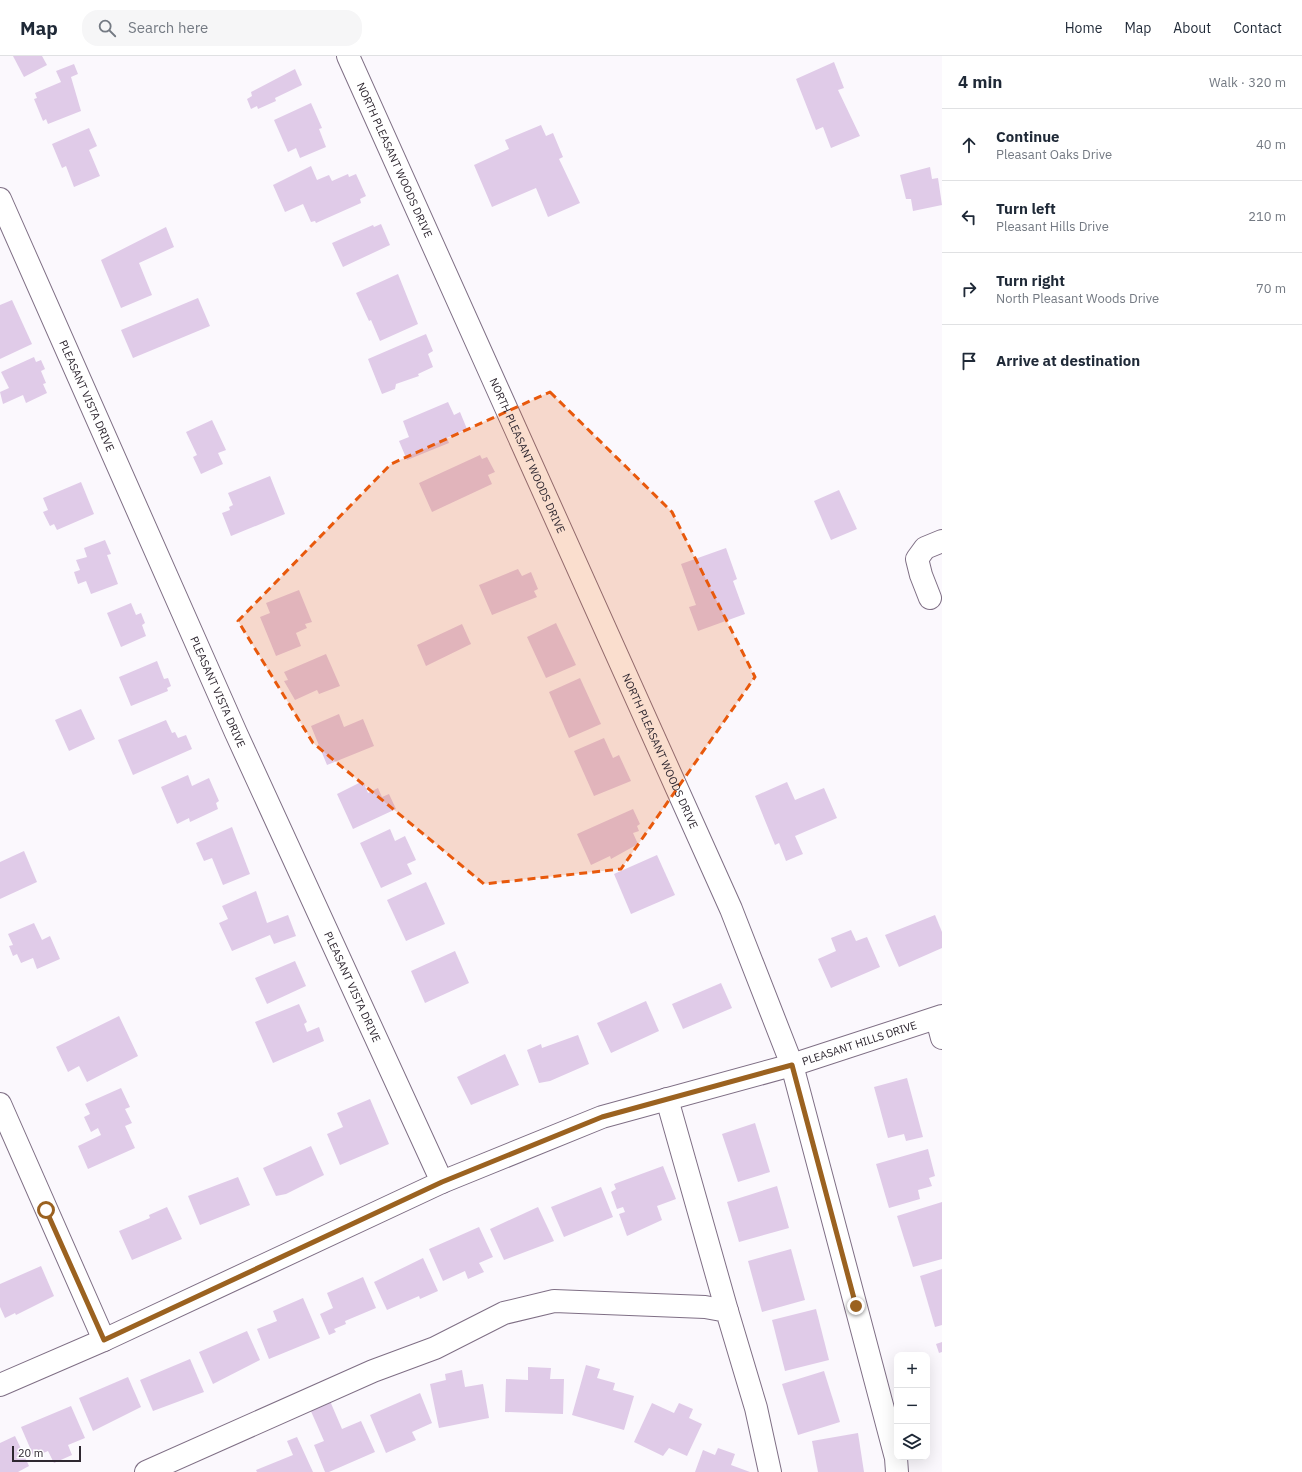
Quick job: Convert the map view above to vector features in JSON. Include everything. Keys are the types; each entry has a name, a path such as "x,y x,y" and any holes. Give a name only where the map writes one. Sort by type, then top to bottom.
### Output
{"street":[{"name":"NORTH PLEASANT WOODS DRIVE","path":"348,56 731,909 792,1065 896,1458 897,1472"},
{"name":"PLEASANT VISTA DRIVE","path":"0,199 236,733 442,1182"},
{"path":"930,598 921,575 917,559 925,548 942,541"},
{"name":"PLEASANT HILLS DRIVE","path":"0,1385 104,1340 442,1182 602,1117 940,1024"},
{"path":"667,1099 756,1408 770,1472"},
{"path":"0,1104 104,1340"},
{"path":"146,1472 374,1371 435,1348 504,1312 554,1301 704,1307 727,1311"}],"highlighted area":[{"path":"550,392 672,512 755,677 621,869 484,884 313,743 238,621 391,464"}],"building":[{"path":"13,56 42,56 47,65 24,77"},
{"path":"834,62 844,88 838,90 860,136 831,148 823,127 816,130 796,79"},
{"path":"74,64 78,74 71,77 81,111 48,124 46,119 43,121 34,99 37,98 35,93 61,82 56,71"},
{"path":"295,69 302,85 275,98 276,101 258,109 257,106 251,109 247,99 252,96 251,92"},
{"path":"311,103 322,128 319,129 326,147 300,158 296,148 288,152 274,120"},
{"path":"541,125 546,136 553,133 563,157 559,159 580,203 548,217 536,188 492,207 474,165 509,149 505,140"},
{"path":"89,128 97,146 89,150 100,176 74,187 66,166 62,168 52,144"},
{"path":"311,166 317,180 329,175 332,181 348,174 349,177 356,174 366,196 360,199 361,203 316,223 315,221 311,222 303,204 285,212 273,185"},
{"path":"930,167 932,179 938,178 942,205 913,211 911,199 906,199 900,175"},
{"path":"381,224 390,245 343,267 332,243 373,225 374,227"},
{"path":"166,227 174,247 139,263 152,295 121,308 101,260"},
{"path":"398,274 418,324 380,341 371,320 369,321 356,293"},
{"path":"198,298 210,326 133,358 121,330"},
{"path":"12,300 32,344 0,359 0,305"},
{"path":"426,334 433,351 428,354 433,367 418,374 419,376 396,384 395,389 382,394 368,359"},
{"path":"34,357 36,362 41,360 45,369 41,371 46,383 43,384 47,393 26,403 23,395 3,404 0,392 9,388 1,372"},
{"path":"448,402 454,415 460,412 467,429 447,438 449,443 407,460 399,441 409,437 403,421"},
{"path":"212,420 226,450 218,453 223,464 201,474 193,457 197,455 186,432"},
{"path":"480,455 482,459 487,457 495,472 488,475 492,484 432,512 419,483"},
{"path":"270,476 285,514 231,536 222,513 230,510 229,507 233,505 228,493"},
{"path":"81,482 94,514 57,530 54,524 50,526 43,512 48,510 43,498"},
{"path":"839,490 857,529 831,540 814,501"},
{"path":"105,540 111,554 107,555 118,584 91,594 86,581 78,584 74,572 80,570 76,560 87,557 84,548"},
{"path":"726,548 737,579 733,581 745,614 698,631 689,607 696,605 681,564"},
{"path":"518,569 522,576 531,572 538,589 534,591 537,597 492,615 479,585"},
{"path":"299,590 312,622 305,624 307,628 296,633 301,646 276,656 260,617 270,613 266,603"},
{"path":"131,603 136,615 141,613 145,623 142,625 146,636 121,647 107,613"},
{"path":"556,623 576,665 546,678 527,637"},
{"path":"462,624 471,644 426,666 417,645"},
{"path":"326,654 340,686 319,694 317,690 295,700 284,681 288,680 284,672"},
{"path":"157,661 164,679 168,678 171,686 167,688 168,691 131,706 119,677"},
{"path":"580,678 601,724 569,738 549,692"},
{"path":"81,709 95,739 69,751 55,720"},
{"path":"339,714 344,727 363,719 374,746 327,765 311,726"},
{"path":"166,720 172,733 175,732 178,738 186,735 192,749 133,775 118,740"},
{"path":"604,738 613,758 619,755 631,781 594,796 574,751"},
{"path":"188,775 192,786 209,778 219,801 216,803 218,809 190,822 189,818 177,824 161,787"},
{"path":"363,781 368,793 378,788 382,797 389,794 396,809 353,829 337,794"},
{"path":"787,782 795,800 824,788 837,818 795,836 803,854 786,861 779,843 775,845 755,796"},
{"path":"633,809 640,824 637,826 639,831 633,833 638,844 611,859 610,856 591,865 577,834"},
{"path":"232,827 250,874 223,885 212,858 204,861 196,843"},
{"path":"390,829 395,841 405,836 416,860 407,864 412,874 381,888 360,843"},
{"path":"24,851 37,882 0,899 0,862"},
{"path":"657,855 675,895 631,914 614,874"},
{"path":"426,882 445,924 406,941 387,900"},
{"path":"256,891 267,923 288,915 296,936 274,944 270,935 232,951 219,923 228,919 222,906"},
{"path":"935,915 942,932 942,948 899,967 885,935"},
{"path":"34,923 42,940 50,936 60,959 37,969 33,958 21,963 17,954 13,956 9,946 13,945 8,934"},
{"path":"851,930 856,941 867,937 880,967 831,988 818,959 836,951 831,938"},
{"path":"455,951 469,983 425,1003 411,971"},
{"path":"295,961 306,986 267,1004 255,978"},
{"path":"721,983 732,1008 683,1029 672,1004"},
{"path":"646,1001 659,1031 611,1053 597,1023"},
{"path":"299,1004 307,1022 304,1024 307,1032 319,1027 324,1041 273,1063 255,1022"},
{"path":"119,1016 138,1056 87,1082 79,1066 68,1072 56,1047"},
{"path":"578,1035 589,1064 550,1081 539,1083 527,1050 541,1044 542,1048"},
{"path":"505,1054 519,1085 471,1105 457,1077"},
{"path":"907,1078 923,1137 906,1141 904,1134 888,1138 874,1087"},
{"path":"121,1088 130,1107 125,1109 132,1123 125,1126 135,1148 88,1169 78,1146 101,1135 98,1128 91,1132 84,1117 90,1114 85,1104"},
{"path":"370,1099 389,1144 340,1165 327,1134 343,1127 337,1113"},
{"path":"755,1123 770,1172 738,1182 722,1134"},
{"path":"311,1146 324,1175 286,1194 276,1196 263,1168"},
{"path":"928,1149 935,1176 929,1178 932,1186 918,1190 920,1199 889,1208 876,1164"},
{"path":"663,1166 676,1199 657,1206 662,1220 627,1236 619,1214 625,1212 623,1207 617,1209 611,1192 616,1189 614,1184"},
{"path":"238,1177 250,1205 200,1225 188,1196"},
{"path":"777,1186 789,1228 739,1242 727,1202"},
{"path":"601,1187 613,1217 564,1237 551,1207"},
{"path":"942,1202 942,1259 913,1267 897,1216"},
{"path":"167,1207 182,1239 132,1260 119,1231 150,1218 149,1215"},
{"path":"538,1207 554,1241 504,1260 490,1229"},
{"path":"479,1227 493,1257 479,1263 484,1272 468,1279 465,1271 443,1281 429,1249"},
{"path":"791,1249 805,1300 762,1312 748,1261"},
{"path":"423,1258 438,1291 420,1299 419,1296 387,1310 374,1282"},
{"path":"41,1266 54,1296 16,1315 15,1313 5,1318 0,1307 0,1284"},
{"path":"942,1269 942,1325 935,1327 920,1276"},
{"path":"363,1277 376,1308 345,1321 346,1324 334,1329 336,1332 329,1335 320,1314 333,1308 327,1293"},
{"path":"303,1298 320,1338 269,1359 257,1329 277,1321 273,1311"},
{"path":"816,1309 829,1360 785,1371 772,1320"},
{"path":"247,1331 260,1360 213,1384 199,1352"},
{"path":"942,1342 942,1352 939,1353 936,1344"},
{"path":"190,1359 204,1392 153,1411 140,1380"},
{"path":"586,1365 600,1369 597,1378 615,1383 613,1390 634,1396 624,1430 572,1415"},
{"path":"528,1367 551,1368 550,1379 564,1379 563,1414 505,1412 506,1379 528,1380"},
{"path":"462,1370 465,1387 483,1384 489,1418 439,1428 430,1384 446,1380 445,1374"},
{"path":"824,1371 840,1422 798,1435 782,1384"},
{"path":"128,1377 141,1407 93,1431 79,1398"},
{"path":"420,1393 432,1423 412,1432 416,1440 386,1453 370,1415"},
{"path":"330,1401 342,1429 361,1421 375,1452 329,1472 325,1472 314,1445 324,1441 310,1409"},
{"path":"652,1403 674,1413 679,1403 693,1409 689,1418 702,1424 687,1456 669,1448 663,1456 634,1442"},
{"path":"71,1406 85,1438 68,1445 72,1455 54,1463 48,1451 34,1457 21,1427"},
{"path":"858,1433 864,1472 818,1472 812,1441"},
{"path":"15,1436 29,1466 18,1472 0,1472 0,1443"},
{"path":"297,1437 313,1472 257,1472 256,1470 293,1455 287,1441"},
{"path":"718,1448 735,1454 731,1465 750,1472 695,1472 703,1450 715,1455"}],"route":[{"path":"46,1210 104,1340 442,1182 602,1117 792,1065 856,1306"}]}
